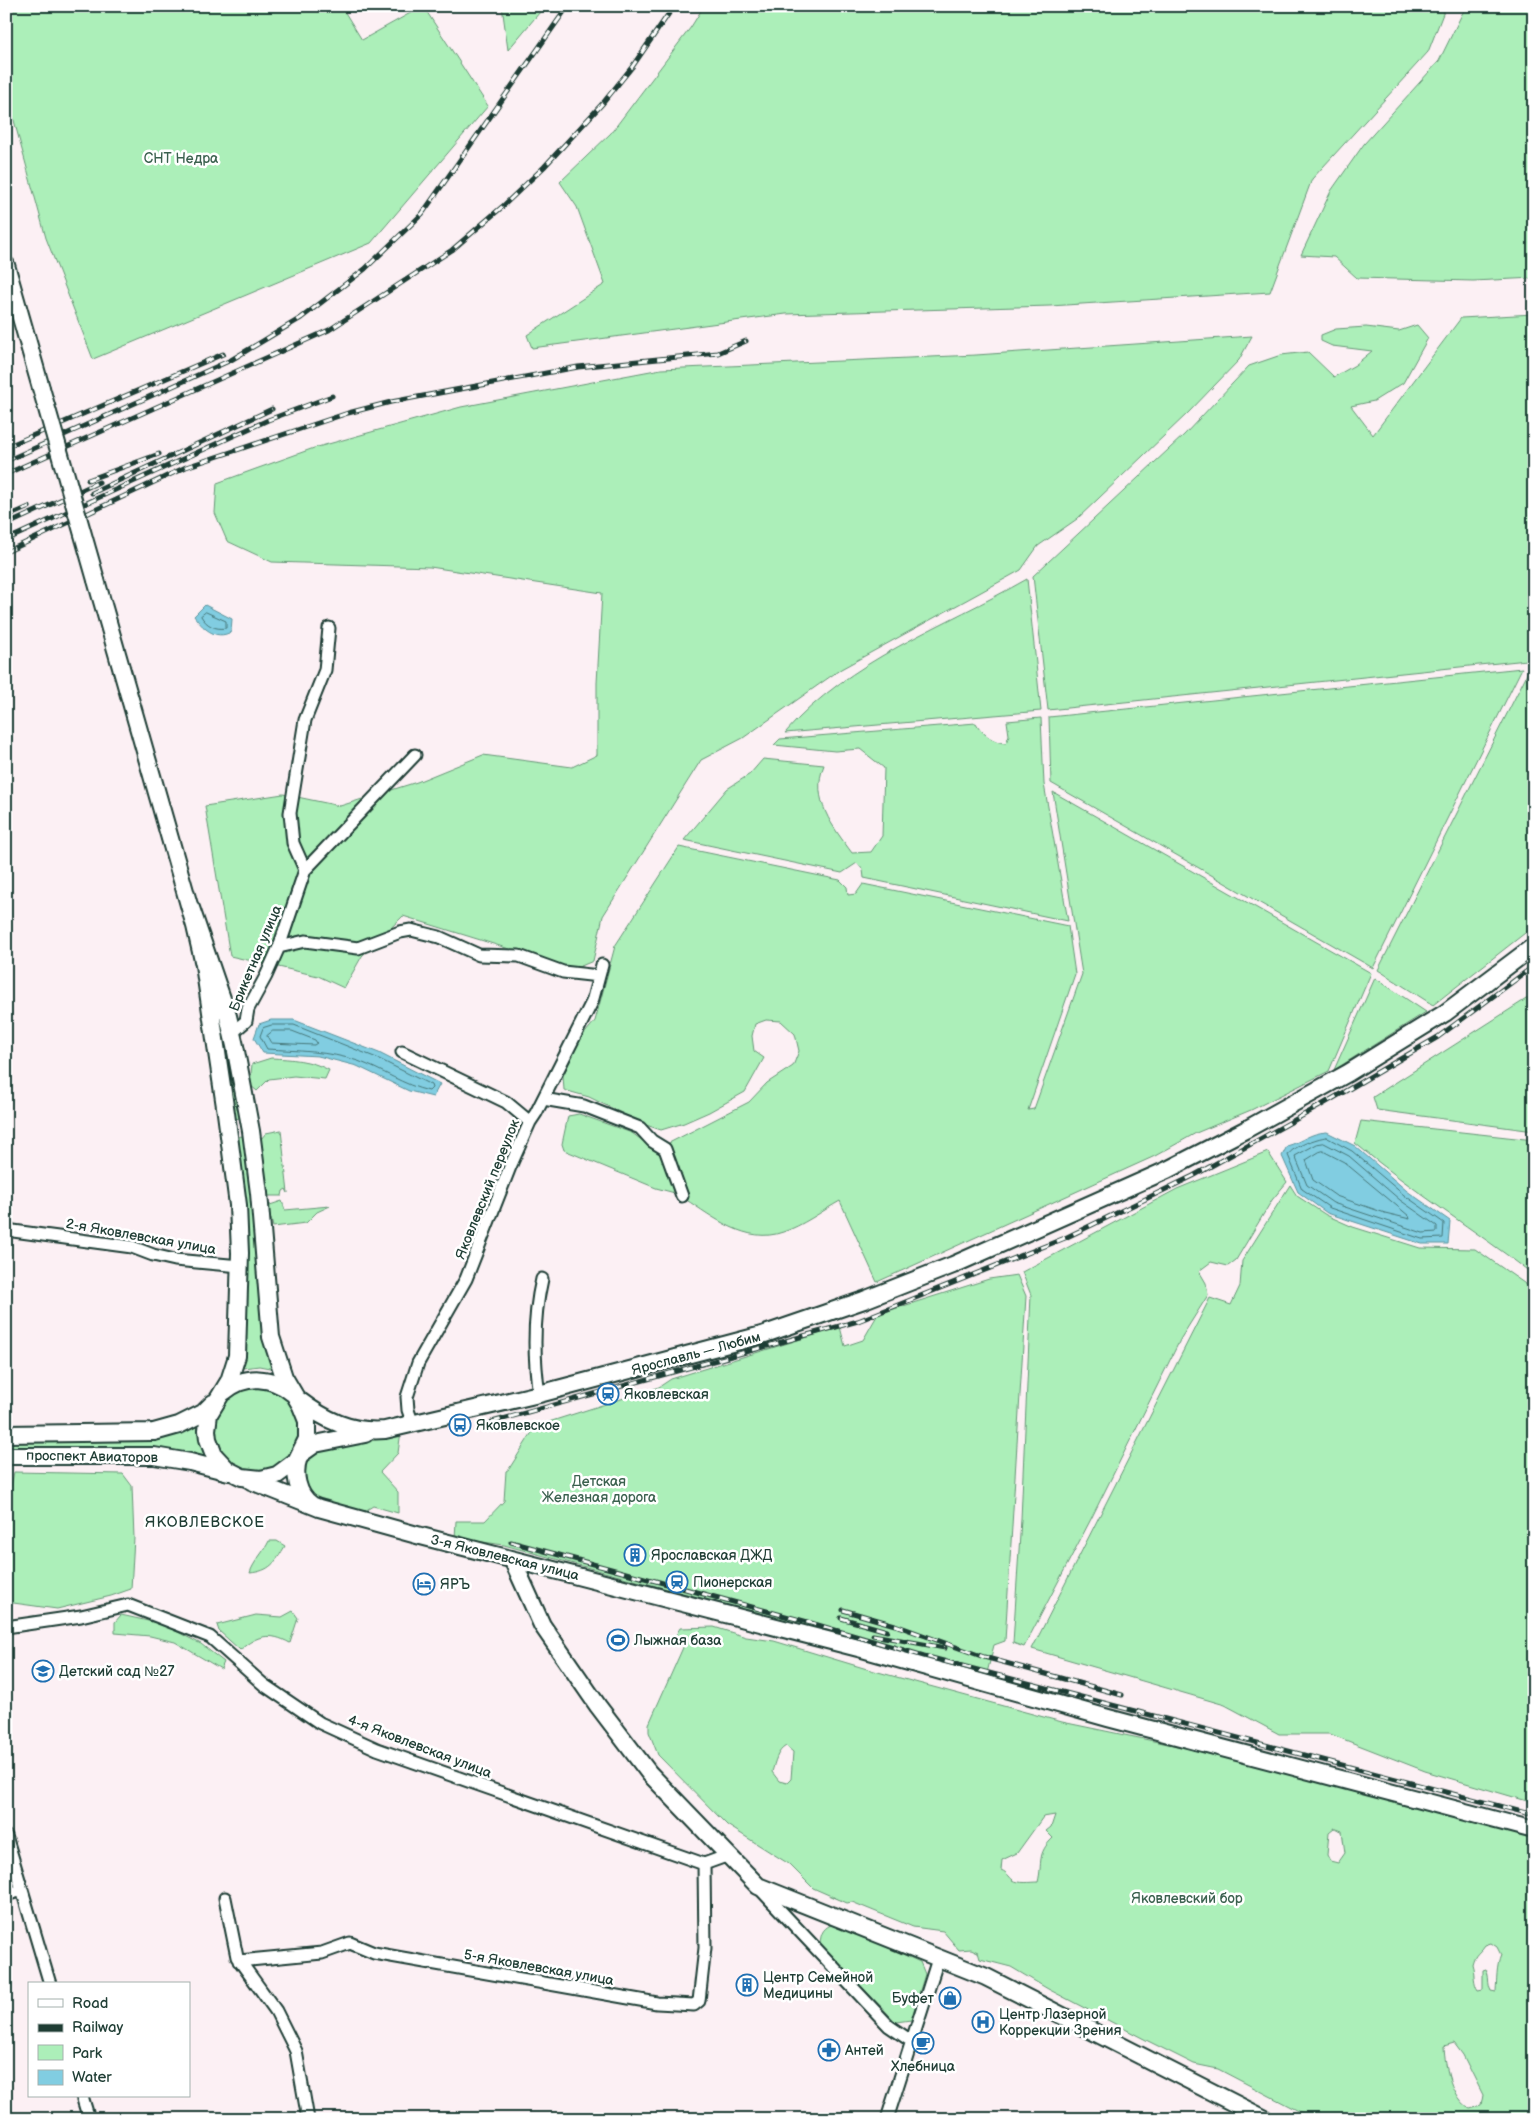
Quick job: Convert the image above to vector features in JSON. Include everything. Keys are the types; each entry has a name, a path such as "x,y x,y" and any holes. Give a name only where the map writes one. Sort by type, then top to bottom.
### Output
{"main road":[{"path":"6,265 191,908 232,1033 254,1152 263,1232 271,1337 280,1368 305,1413 308,1430 300,1455"},
{"path":"191,908 204,966 226,1113 238,1205 240,1266 238,1356 232,1376 218,1398 208,1422 208,1439 220,1463 239,1476 261,1479 277,1475 291,1467 300,1455 315,1444 385,1430"},
{"name":"Ярославль — Любим","path":"295,1396 313,1411 339,1425 364,1431 385,1430 539,1394 762,1335 864,1300 1027,1233 1166,1170 1245,1130 1348,1073 1445,1012 1534,946"},
{"path":"218,1398 240,1382 258,1379 278,1384 295,1396"},
{"name":"проспект Авиаторов","path":"6,1434 134,1433 162,1430 180,1425 195,1417 218,1398"},
{"name":"3-я Яковлевская улица","path":"300,1455 297,1469 299,1488 306,1500 319,1508"},
{"name":"проспект Авиаторов","path":"6,1456 154,1456 190,1462 239,1476"},
{"name":"3-я Яковлевская улица","path":"239,1476 319,1508 866,1650 1118,1720 1534,1830"},
{"path":"512,1559 542,1624 598,1706 649,1773 758,1886 986,1977 1265,2119"}],"street":[{"path":"329,628 325,670 305,720 290,813 293,844 305,870 415,755"},
{"name":"Брикетная улица","path":"232,1033 246,1021 248,1009 279,947 305,870"},
{"name":"Яковлевский переулок","path":"279,947 305,941 358,948 410,930 439,937 479,955 519,956 563,972 601,970 592,1002 530,1122 466,1278 418,1363 407,1397 408,1410 413,1424"},
{"path":"402,1052 506,1102 530,1122"},
{"path":"543,1099 584,1106 640,1128 652,1141 665,1149 682,1196"},
{"name":"2-я Яковлевская улица","path":"6,1230 132,1247 153,1256 175,1260 240,1266"},
{"path":"539,1394 535,1365 534,1323 542,1278"},
{"name":"4-я Яковлевская улица","path":"6,1627 81,1616 128,1605 210,1637 264,1685 320,1723 377,1749 704,1864"},
{"path":"6,1836 49,1982"},
{"path":"704,1864 729,1855"},
{"name":"5-я Яковлевская улица","path":"239,1961 322,1952 350,1943 374,1953 656,2003 694,2005 699,2001 705,1948 704,1864"},
{"path":"758,1886 889,2026 911,2041"},
{"path":"6,1895 22,1890"},
{"path":"226,1898 237,1957 276,2012 296,2051 308,2119"},
{"path":"887,2119 938,1959"},
{"path":"83,2098 89,2119"}],"green space":[{"name":"СНТ Недра","path":"6,6 341,6 362,40 423,6 488,106 371,243 93,359 46,238 6,91"},
{"path":"502,6 545,6 508,50"},
{"path":"704,6 1446,6 1428,52 1312,179 1270,292 1050,306 786,314 532,348 527,335 605,284 577,207 560,182 611,133 691,27"},
{"path":"1466,6 1534,6 1534,278 1473,281 1357,278 1334,257 1301,255 1331,191 1364,144 1439,61"},
{"path":"1534,314 1534,645 1527,660 1048,710 1033,576 1184,435 1249,366 1281,355 1308,352 1334,377 1355,365 1372,351 1332,346 1321,341 1321,335 1336,329 1366,327 1399,331 1417,325 1428,338 1403,383 1374,401 1351,406 1373,435 1461,318"},
{"path":"1252,336 1239,360 1188,413 1077,519 1038,546 1021,570 841,669 743,738 701,760 603,916 593,961 574,969 403,916 362,956 344,988 318,976 230,956 205,806 283,794 340,806 417,782 483,755 572,767 597,755 597,683 602,593 430,567 272,562 227,541 215,513 217,483 314,448 461,407 661,369 976,355"},
{"path":"1027,579 1041,711 785,733 810,707 868,665 899,646"},
{"path":"1534,667 1534,926 1433,1005 1378,970 1530,668"},
{"path":"1522,668 1373,968 1051,783 1049,717"},
{"path":"1041,718 1044,784 1068,921 864,878 863,870 857,863 842,873 684,840 727,789 750,774 763,759 824,765 820,777 820,789 822,801 831,823 852,853 871,852 882,836 884,768 860,749 835,751 774,745 780,739 976,723 989,737 1006,743 1009,735 1007,721"},
{"path":"1053,792 1371,973 1329,1071 1251,1110 1196,1133 1155,1156 877,1282 840,1201 812,1218 783,1232 770,1235 756,1235 719,1221 685,1199 669,1143 749,1102 767,1083 793,1066 799,1051 795,1034 781,1021 766,1020 755,1024 752,1036 754,1051 764,1058 745,1092 709,1112 684,1123 661,1130 646,1125 589,1097 564,1090 563,1076 580,1039 595,1021 615,946 679,847 840,880 847,887 848,895 856,894 863,884 1068,926 1075,974 1028,1110 1034,1109 1082,974"},
{"path":"1375,978 1426,1012 1334,1070"},
{"path":"1534,994 1534,1131 1377,1110 1373,1097"},
{"path":"216,1009 220,1009 241,1118 234,1119"},
{"path":"271,1058 308,1062 329,1070 325,1079 294,1076 269,1079 257,1091 250,1085 252,1064"},
{"path":"579,1114 632,1133 661,1154 675,1193 656,1188 564,1150 562,1144 568,1116"},
{"path":"1361,1121 1534,1140 1534,1275 1399,1178 1355,1143"},
{"path":"281,1130 288,1193 286,1189 283,1191 282,1196 268,1196 261,1139 266,1133"},
{"path":"244,1137 275,1369 259,1366 243,1368 246,1330 245,1228 237,1138"},
{"path":"1268,1152 1287,1182 1272,1200 1236,1260 1228,1266 1211,1262 1199,1271 1206,1283 1208,1295 1181,1338 1091,1519 1024,1647 1013,1643 1021,1519 1031,1295 1022,1272 1177,1189"},
{"path":"1290,1185 1297,1196 1326,1215 1353,1227 1420,1248 1475,1249 1534,1290 1534,1803 1425,1771 1330,1734 1279,1734 1225,1705 1032,1649 1210,1298 1231,1305 1240,1286 1242,1261"},
{"path":"282,1201 285,1210 330,1206 317,1212 306,1223 273,1227 269,1211 270,1205"},
{"name":"Детская Железная дорога","path":"1017,1275 1026,1296 1005,1641 994,1645 986,1677 504,1545 455,1538 456,1521 485,1521 504,1501 506,1471 536,1426 659,1387 671,1379 840,1327 845,1346 863,1340 878,1314 989,1279"},
{"path":"257,1387 273,1390 287,1399 296,1413 299,1429 296,1445 287,1459 273,1468 257,1471 241,1468 227,1459 218,1445 215,1429 218,1413 227,1399 241,1390"},
{"path":"199,1424 200,1442 206,1458 179,1452 143,1448 6,1449 6,1442 155,1440 173,1436"},
{"path":"401,1431 398,1453 380,1472 398,1492 398,1513 373,1506 363,1512 316,1499 312,1494 305,1470 306,1464 313,1453"},
{"path":"14,1472 123,1474 132,1486 134,1538 131,1589 111,1596 57,1609 6,1602 6,1537 10,1511 6,1508"},
{"path":"269,1541 277,1541 285,1546 271,1565 257,1572 250,1573 254,1565"},
{"path":"293,1611 298,1618 290,1643 270,1636 258,1638 240,1650 219,1631 217,1625 256,1615 282,1617"},
{"path":"121,1615 162,1624 201,1644 224,1662 221,1669 175,1642 150,1636 115,1633 115,1622"},
{"name":"Яковлевский бор","path":"714,1627 746,1637 774,1641 867,1669 1062,1722 1269,1765 1534,1836 1534,2119 1314,2119 1218,2069 1194,2064 1146,2040 1048,1989 1011,1967 980,1959 978,1952 971,1949 959,1950 943,1931 913,1927 852,1902 847,1903 813,1888 789,1864 727,1825 658,1755 649,1732 649,1724 685,1643 676,1635 680,1628","holes":["786,1746 793,1752 791,1779 787,1783 779,1781 772,1772 780,1751","1055,1815 1051,1827 1046,1831 1053,1838 1042,1854 1038,1882 1013,1880 1001,1870 1002,1860 1017,1853 1043,1817","1334,1828 1342,1831 1345,1853 1338,1863 1330,1861 1327,1855 1329,1832","1491,1943 1497,1947 1501,1955 1497,1969 1496,1992 1491,1991 1486,1969 1483,1970 1483,1989 1478,1990 1475,1984 1472,1965 1476,1956 1485,1945","1454,2043 1463,2055 1483,2095 1481,2106 1470,2109 1458,2098 1450,2081 1444,2046"]},
{"path":"835,1923 920,1962 925,1974 911,2020 896,2022 820,1944 823,1931"}],"water":[{"path":"205,605 232,619 231,632 220,635 214,634 201,624 194,616"},
{"path":"271,1020 294,1020 379,1053 440,1084 433,1097 409,1091 357,1066 318,1056 263,1053 254,1038 259,1024"},
{"path":"1327,1132 1355,1146 1407,1191 1450,1221 1448,1244 1422,1244 1327,1213 1298,1192 1282,1156 1287,1146 1316,1134"}],"railway":[{"path":"6,461 231,360 301,318 365,269 422,214 568,6"},
{"path":"6,474 329,330 452,250 502,207 544,167 603,103 632,67 674,6"},
{"path":"6,552 186,467 348,413 391,402 578,367 718,353 746,341"},
{"path":"6,447 223,354"},
{"path":"6,540 268,420 332,396"},
{"path":"92,493 272,409"},
{"path":"88,480 159,454"},
{"path":"6,525 99,482"},
{"path":"6,517 29,507"},
{"path":"492,1422 858,1321 1065,1238 1193,1176 1318,1107 1438,1037 1534,966"},
{"path":"511,1542 804,1621 924,1656 1534,1815"},
{"path":"843,1610 895,1625 984,1657 1122,1695"},
{"path":"841,1618 887,1631"},
{"path":"873,1635 945,1648"}],"place":[{"name":"Яковлевская","path":"608,1394"},
{"name":"Яковлевское","path":"460,1425"},
{"name":"Ярославская ДЖД","path":"635,1555"},
{"name":"Пионерская","path":"677,1582"},
{"name":"ЯРЪ","path":"424,1584"},
{"name":"Лыжная база","path":"618,1640"},
{"name":"Детский сад №27","path":"43,1671"},
{"name":"Центр Семейной Медицины","path":"747,1985"},
{"name":"Буфет","path":"950,1998"},
{"name":"Центр Лазерной Коррекции Зрения","path":"983,2022"},
{"name":"Хлебница","path":"923,2043"},
{"name":"Антей","path":"829,2050"}],"district":[{"name":"ЯКОВЛЕВСКОЕ","path":"205,1522"}]}
